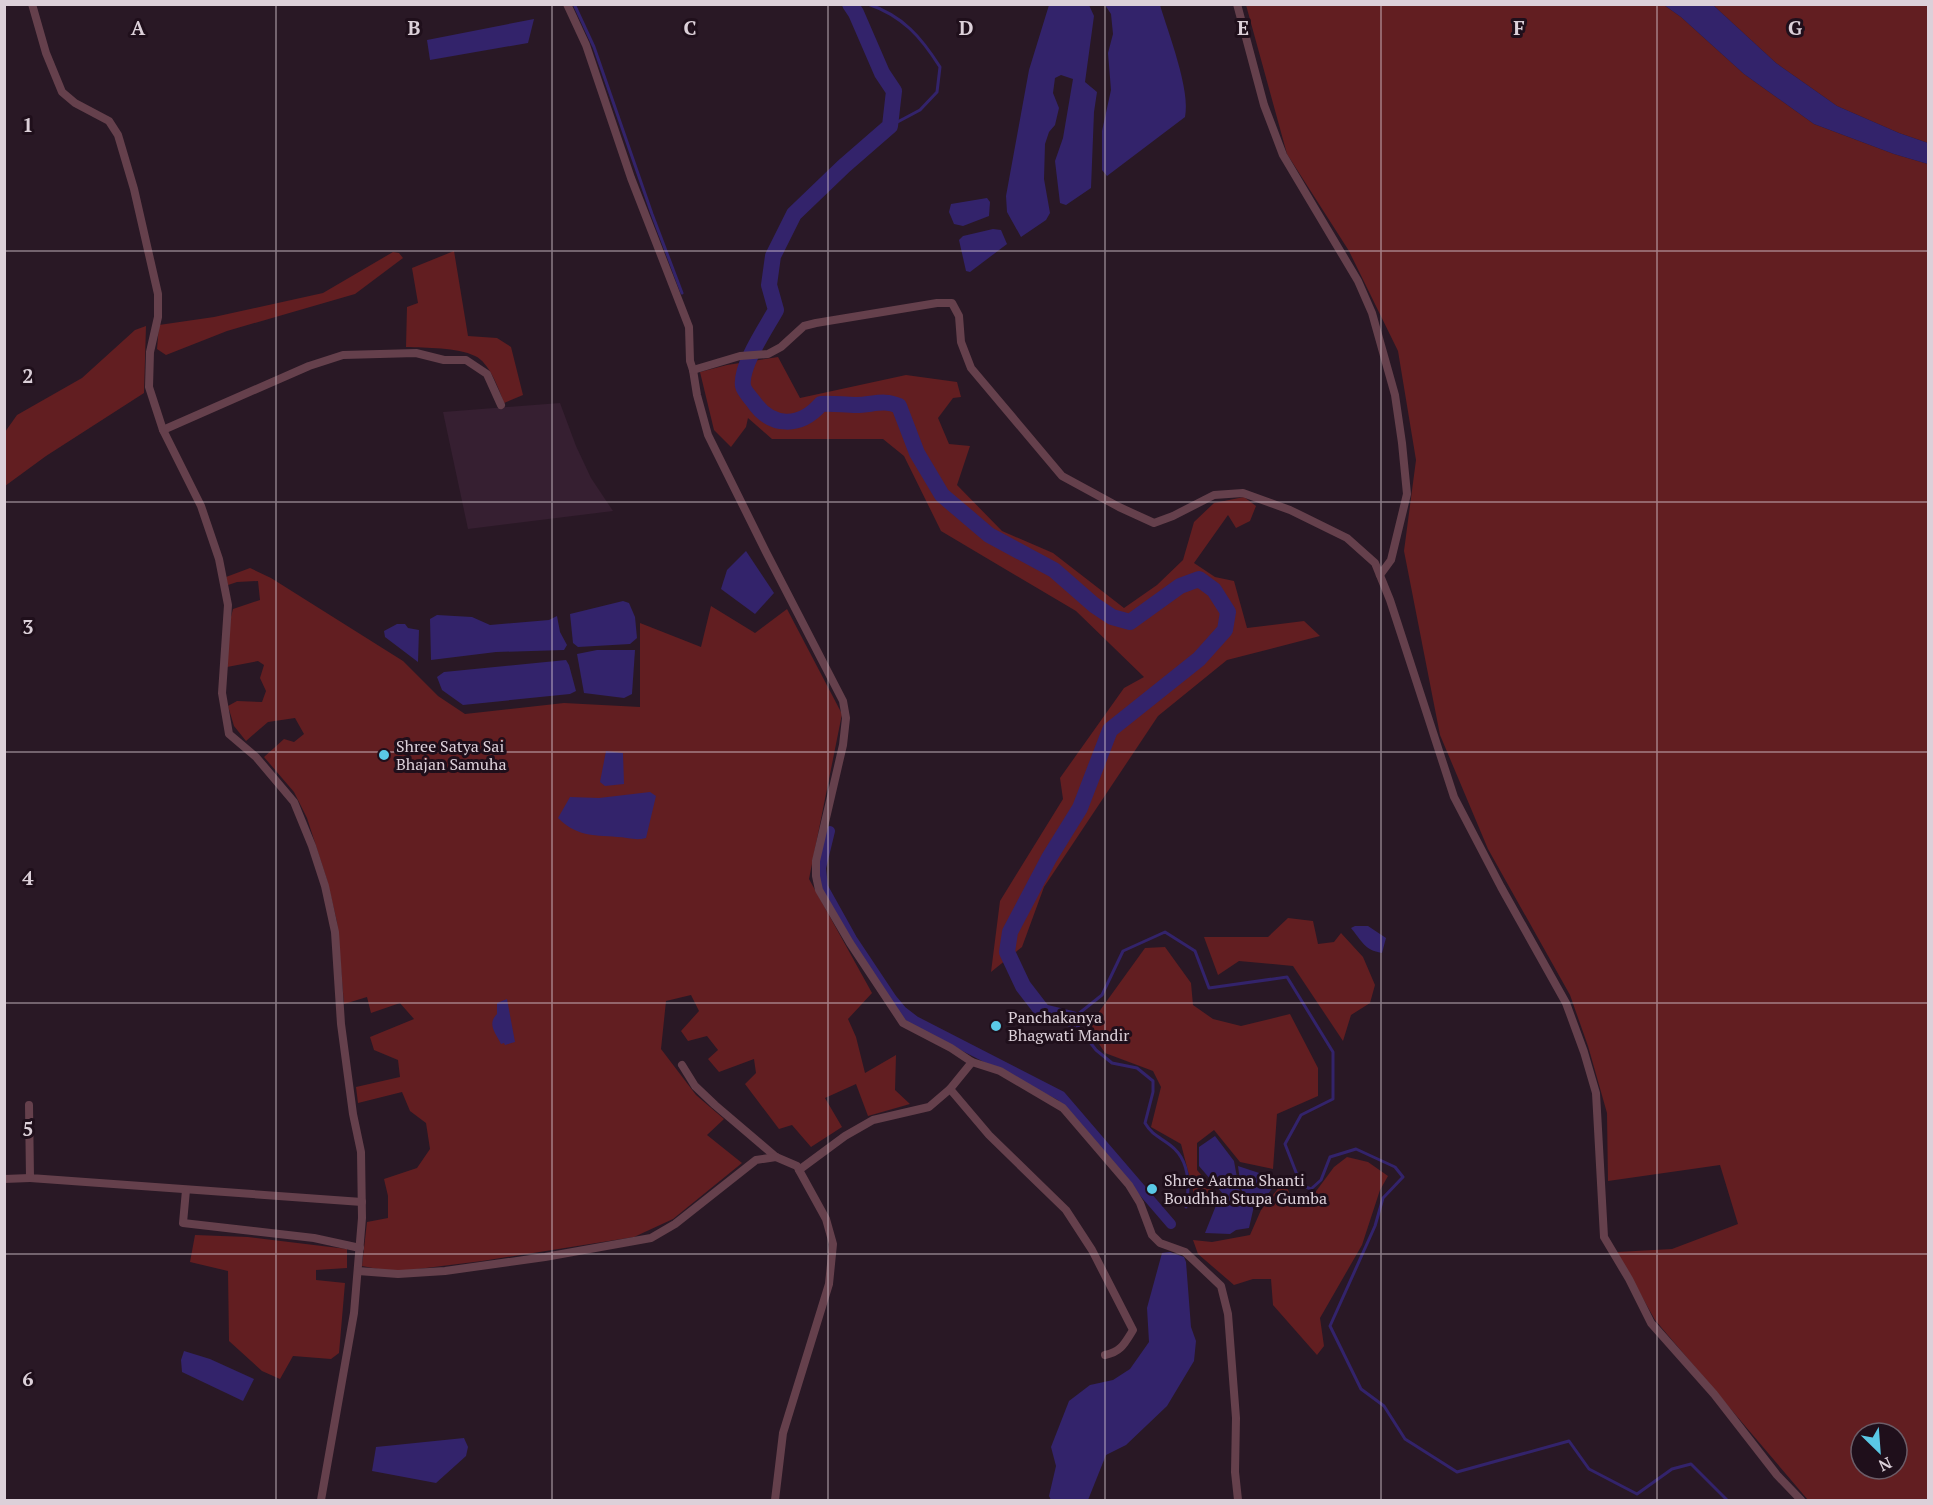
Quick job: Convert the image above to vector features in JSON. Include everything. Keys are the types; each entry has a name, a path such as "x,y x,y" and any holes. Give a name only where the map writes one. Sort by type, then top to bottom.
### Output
{"street":[{"path":"32,4 46,52 62,92 75,103 109,121 118,135 134,189 158,294 158,317 150,352 149,387 163,430 201,506 219,559 228,605 222,693 229,734 256,757 294,802 325,886 335,932 341,1024 352,1114 361,1152 362,1203 354,1313 321,1500"},
{"path":"567,4 586,45 631,178 689,327 690,361 708,435 843,701 846,718 843,745 816,861 819,890 850,943 903,1023 951,1048 972,1062 1000,1071 1063,1108 1129,1185 1140,1203 1152,1235 1160,1244 1185,1252 1221,1286 1228,1314 1236,1418 1235,1472 1238,1500"},
{"path":"1237,4 1264,105 1283,155 1358,281 1372,313 1395,395 1407,494 1391,560 1380,575"},
{"path":"693,369 740,356 768,354 781,347 804,326 937,303 952,303 959,316 961,342 971,368 1062,476 1154,523 1214,495 1243,493 1290,510 1347,538 1375,562 1390,600 1454,797 1566,1003 1584,1052 1596,1093 1604,1237 1652,1323 1713,1394 1777,1475 1801,1500"},
{"path":"163,430 309,366 343,355 416,353 444,360 466,360 488,374 501,405"},
{"path":"799,1170 844,1136 873,1120 929,1107 950,1089 972,1062"},
{"path":"682,1065 695,1086 776,1157 797,1166 826,1219 833,1244 829,1284 783,1433 775,1500"},
{"path":"950,1089 989,1135 1066,1210 1092,1250 1133,1330 1120,1350 1105,1355"},
{"path":"29,1105 30,1178"},
{"path":"358,1271 398,1274 445,1271 545,1257 651,1238 675,1224 756,1160 776,1157"},
{"path":"4,1179 30,1178 362,1203"},
{"path":"186,1190 183,1224 314,1239 360,1248"}],"shaded area":[{"path":"1049,5 1089,5 1094,16 1085,82 1097,92 1091,188 1066,205 1060,203 1055,161 1063,138 1073,79 1061,75 1055,78 1053,93 1059,108 1055,125 1049,132 1045,144 1044,179 1050,213 1046,220 1021,237 1007,212 1006,196 1029,70"},
{"path":"1105,5 1160,5 1178,61 1186,106 1185,117 1107,176 1102,170 1102,131 1111,90 1108,53 1113,34 1111,14"},
{"path":"1246,5 1664,5 1681,17 1744,74 1814,124 1894,154 1928,164 1928,1500 1808,1500 1655,1320 1617,1252 1672,1249 1738,1224 1720,1165 1608,1181 1607,1113 1588,1046 1570,995 1488,849 1440,735 1404,551 1416,460 1398,351 1349,251 1287,154"},
{"path":"1664,5 1713,5 1776,63 1837,106 1928,143 1928,164 1894,154 1814,124 1744,74 1681,17"},
{"path":"1713,5 1928,5 1928,143 1837,106 1776,63"},
{"path":"534,19 528,43 430,60 427,40"},
{"path":"987,198 990,202 989,216 963,226 954,224 949,212 951,204"},
{"path":"993,229 1001,230 1007,244 970,272 966,271 959,240 963,236"},
{"path":"454,251 468,336 497,338 511,347 523,395 504,403 489,370 475,356 451,349 406,347 407,307 418,303 412,268"},
{"path":"393,252 399,253 403,258 355,294 227,331 166,355 157,349 159,325 214,317 323,293"},
{"path":"146,326 144,393 46,456 5,486 5,432 17,415 82,378 135,330"},
{"path":"778,357 800,398 906,375 957,382 961,397 953,398 938,418 949,444 970,446 957,485 1002,531 1053,553 1124,608 1157,585 1183,560 1194,522 1214,503 1244,497 1256,506 1250,521 1236,528 1228,515 1194,563 1215,577 1234,581 1247,628 1304,621 1320,636 1227,660 1158,716 1044,887 1022,947 991,972 1000,901 1063,799 1060,778 1124,688 1144,677 1076,611 941,531 904,456 883,439 772,439 748,418 746,427 731,447 714,430 700,372"},
{"path":"560,403 591,478 613,511 468,529 443,412"},
{"path":"746,551 774,593 755,614 721,589 727,570"},
{"path":"250,568 271,578 403,661 438,696 465,714 564,703 640,707 640,623 701,647 711,606 755,633 787,609 842,714 809,879 872,993 848,1019 856,1037 865,1073 896,1055 895,1090 910,1104 868,1116 856,1084 825,1098 842,1127 811,1147 792,1125 779,1129 745,1084 756,1073 754,1059 719,1072 708,1059 718,1050 707,1036 688,1041 681,1031 699,1011 691,995 666,1001 661,1049 696,1095 724,1119 707,1135 742,1163 673,1219 634,1237 482,1261 394,1272 362,1266 367,1222 388,1218 388,1196 384,1179 417,1168 430,1149 426,1123 410,1111 402,1092 358,1103 356,1087 400,1077 398,1060 374,1050 370,1037 414,1019 400,1003 371,1013 367,997 344,1004 337,922 327,880 307,818 294,792 264,757 284,739 294,742 304,734 295,718 268,722 246,741 234,726 228,706 237,701 262,702 266,691 260,678 264,665 258,661 227,667 229,625 233,609 260,600 258,581 228,585 226,577"},
{"path":"623,601 629,603 635,617 637,638 630,644 578,647 573,643 570,614"},
{"path":"437,615 472,617 490,625 549,620 557,616 560,632 567,645 564,650 496,652 431,660 430,619"},
{"path":"397,624 405,624 408,628 419,630 418,662 385,637 384,631"},
{"path":"597,650 635,650 632,694 624,698 584,693 577,654"},
{"path":"566,660 576,691 570,694 463,705 442,690 437,677 444,672"},
{"path":"606,751 623,753 624,784 605,786 600,782"},
{"path":"650,792 656,796 646,838 634,839 582,833 558,818 570,797 599,798"},
{"path":"1288,918 1313,921 1318,944 1334,942 1341,933 1363,957 1375,985 1370,1003 1351,1015 1343,1041 1293,966 1239,961 1218,975 1204,937 1268,937"},
{"path":"1368,926 1386,938 1382,953 1371,950 1364,944 1351,928"},
{"path":"1165,947 1191,983 1193,1005 1213,1019 1241,1026 1290,1014 1318,1068 1318,1096 1277,1114 1273,1169 1240,1162 1214,1130 1197,1143 1197,1170 1221,1198 1197,1206 1181,1144 1151,1127 1161,1087 1153,1071 1105,1053 1088,1027 1145,948"},
{"path":"507,999 515,1042 505,1045 501,1044 492,1025 497,1014 497,1003"},
{"path":"1215,1136 1234,1161 1239,1189 1248,1203 1229,1201 1199,1166 1199,1147"},
{"path":"1347,1157 1368,1162 1388,1176 1380,1190 1362,1245 1320,1318 1324,1346 1317,1355 1273,1305 1271,1279 1253,1279 1234,1285 1198,1254 1193,1240 1212,1242 1250,1235 1261,1210 1284,1181 1293,1201 1311,1198 1334,1167"},
{"path":"1238,1166 1277,1179 1264,1198 1250,1204 1241,1189"},
{"path":"1217,1203 1254,1206 1249,1228 1236,1230 1230,1234 1205,1233"},
{"path":"195,1235 248,1237 347,1249 347,1268 316,1270 316,1280 345,1283 339,1353 331,1359 293,1356 280,1379 262,1371 229,1341 228,1271 190,1262"},
{"path":"1170,1252 1184,1257 1186,1262 1191,1327 1196,1341 1194,1361 1167,1406 1126,1445 1106,1455 1088,1500 1051,1500 1049,1496 1056,1466 1051,1447 1069,1401 1090,1385 1113,1380 1130,1369 1149,1342 1147,1308 1162,1253"},
{"path":"184,1351 210,1359 254,1379 243,1401 182,1372 181,1360"},
{"path":"464,1438 468,1447 466,1456 436,1483 372,1471 376,1447"}],"waterway":[{"path":"574,4 594,47 682,293"},
{"path":"850,4 882,73 894,91 890,126 794,214 773,256 769,285 776,310 745,368 743,378 745,390 760,410 768,416 786,422 804,417 821,404 883,403 899,406 917,453 942,495 989,535 1054,570 1094,605 1112,617 1130,622 1180,586 1199,579 1214,590 1228,612 1225,630 1199,659 1110,730 1080,808 1049,858 1010,932 1007,952 1023,986 1043,1012 1072,1019"},
{"path":"868,4 901,21 926,46 940,67 937,92 920,110 890,126"},
{"path":"830,831 821,868 823,887 852,939 902,1011 915,1021 1061,1096 1171,1224"},
{"path":"1186,1207 1188,1181 1181,1158 1145,1123 1153,1092 1153,1081 1137,1068 1112,1063 1096,1050 1072,1019 1102,995 1123,951 1165,932 1195,951 1209,988 1287,977 1333,1052 1333,1099 1301,1115 1285,1144 1301,1185 1311,1189 1321,1180 1330,1157 1356,1149 1395,1167 1403,1177 1383,1198 1375,1226 1330,1326 1361,1389 1384,1406 1405,1439 1457,1472 1569,1441 1589,1469 1637,1494 1672,1469 1691,1464 1727,1500"}],"place":[{"name":"Shree Satya Sai Bhajan Samuha","path":"384,755"},
{"name":"Panchakanya Bhagwati Mandir","path":"996,1026"},
{"name":"Shree Aatma Shanti Boudhha Stupa Gumba","path":"1152,1189"}]}
